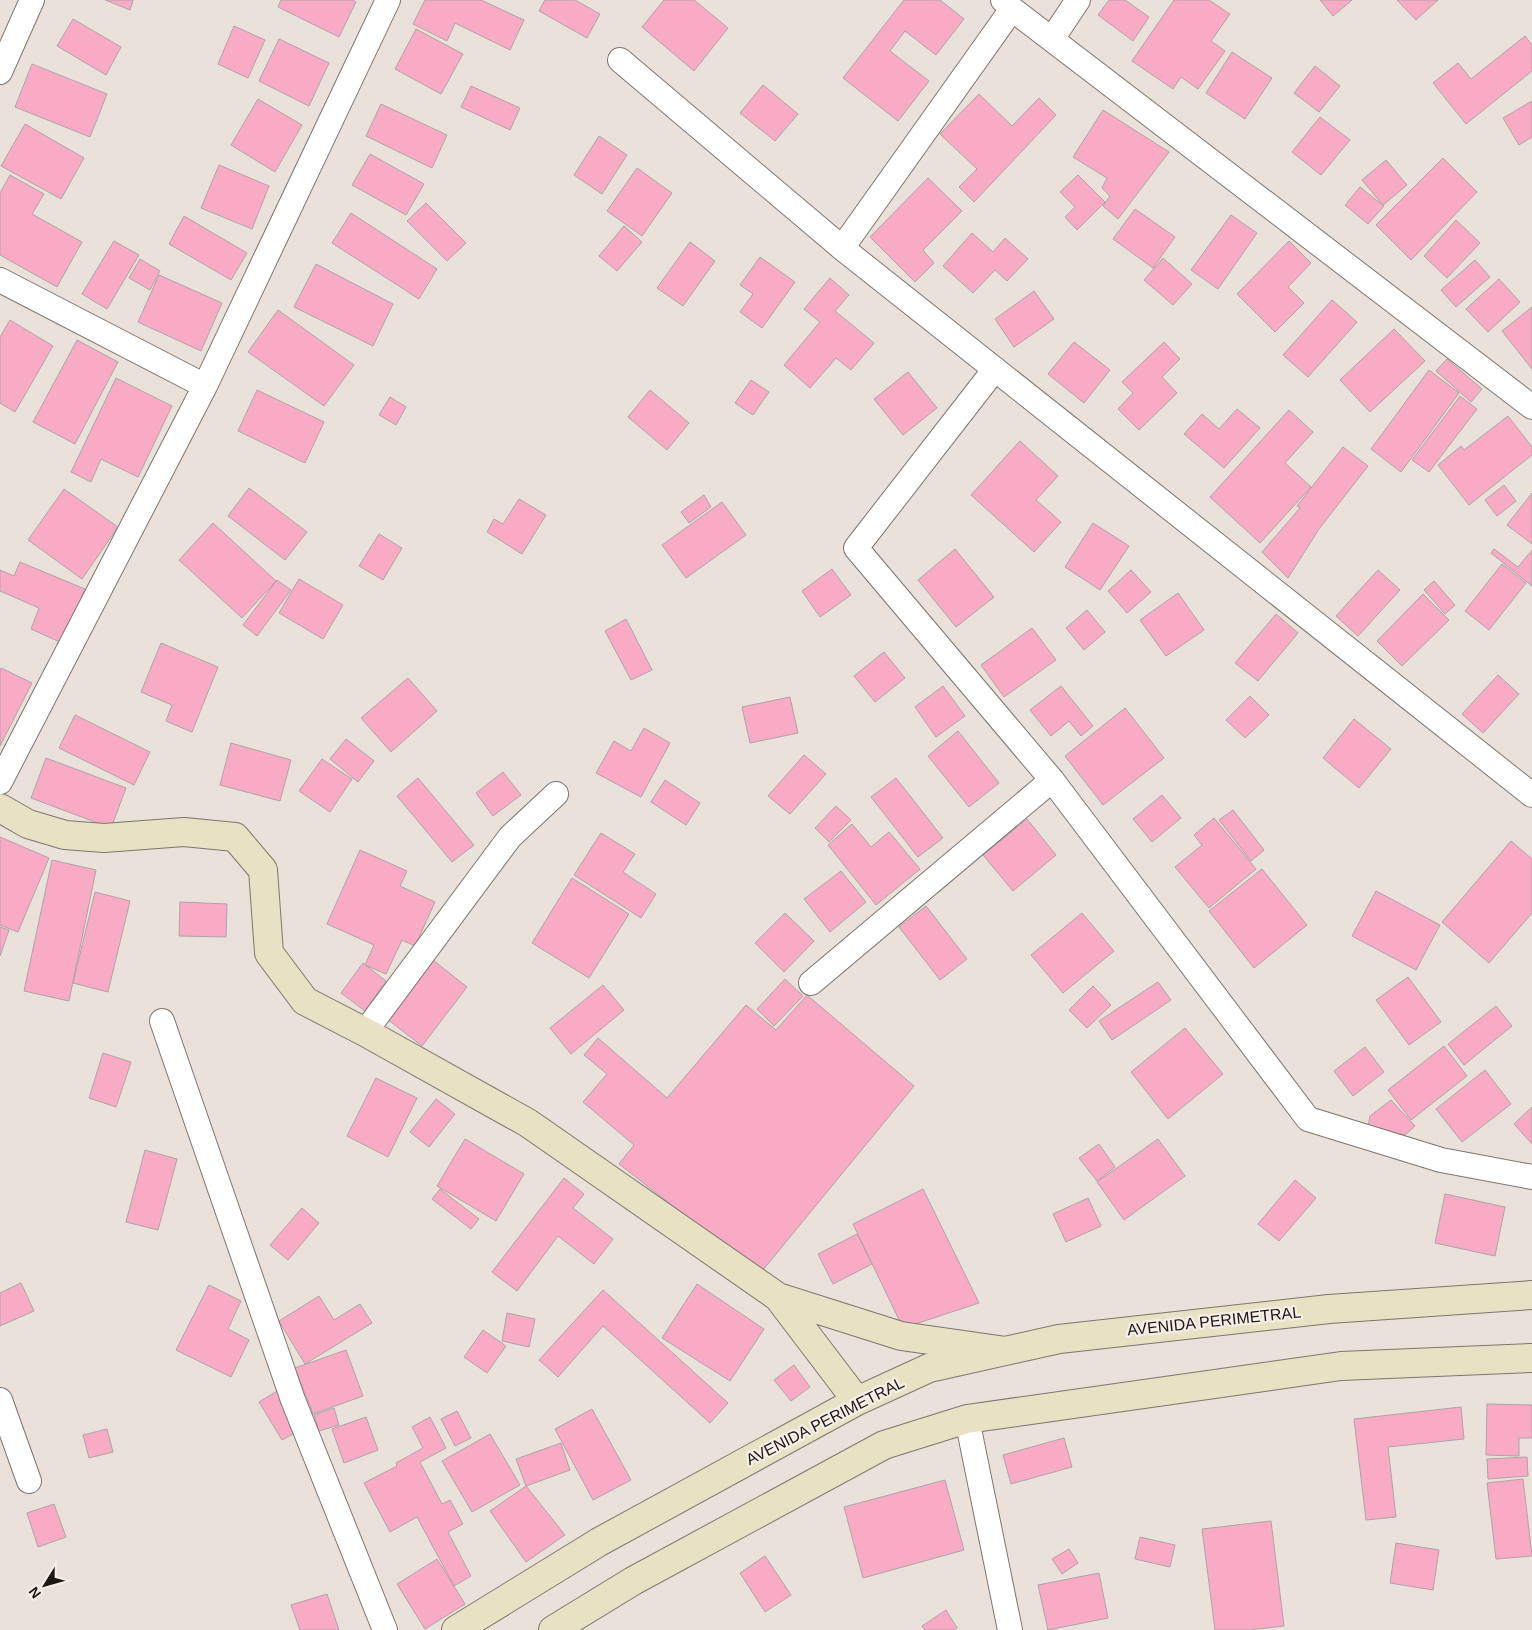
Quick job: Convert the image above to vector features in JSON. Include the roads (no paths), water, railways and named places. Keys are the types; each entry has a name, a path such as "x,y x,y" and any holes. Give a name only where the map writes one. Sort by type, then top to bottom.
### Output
{"main road":[{"path":"0,808 28,824 65,835 104,838 184,832 235,837 264,870 269,953 305,1001 365,1032 528,1123 778,1297 902,1336 1006,1351"},
{"name":"AVENIDA PERIMETRAL","path":"456,1630 599,1542 857,1401 930,1368 1059,1338 1329,1308 1532,1295"},
{"path":"778,1297 857,1401"},
{"path":"552,1630 634,1581 884,1445 968,1419 1341,1366 1532,1358"}],"street":[{"path":"0,72 32,0"},
{"path":"0,782 205,386 388,0"},
{"path":"1052,39 1078,0"},
{"path":"842,248 1008,4 1532,407"},
{"path":"620,60 842,248 1532,795"},
{"path":"0,280 205,386"},
{"path":"995,369 856,548 1052,780 1308,1119 1441,1160 1532,1177"},
{"path":"811,983 1052,780"},
{"path":"365,1032 510,837 556,794"},
{"path":"162,1021 293,1400 385,1630"},
{"path":"0,1400 29,1482"},
{"path":"968,1419 1010,1630"}]}
